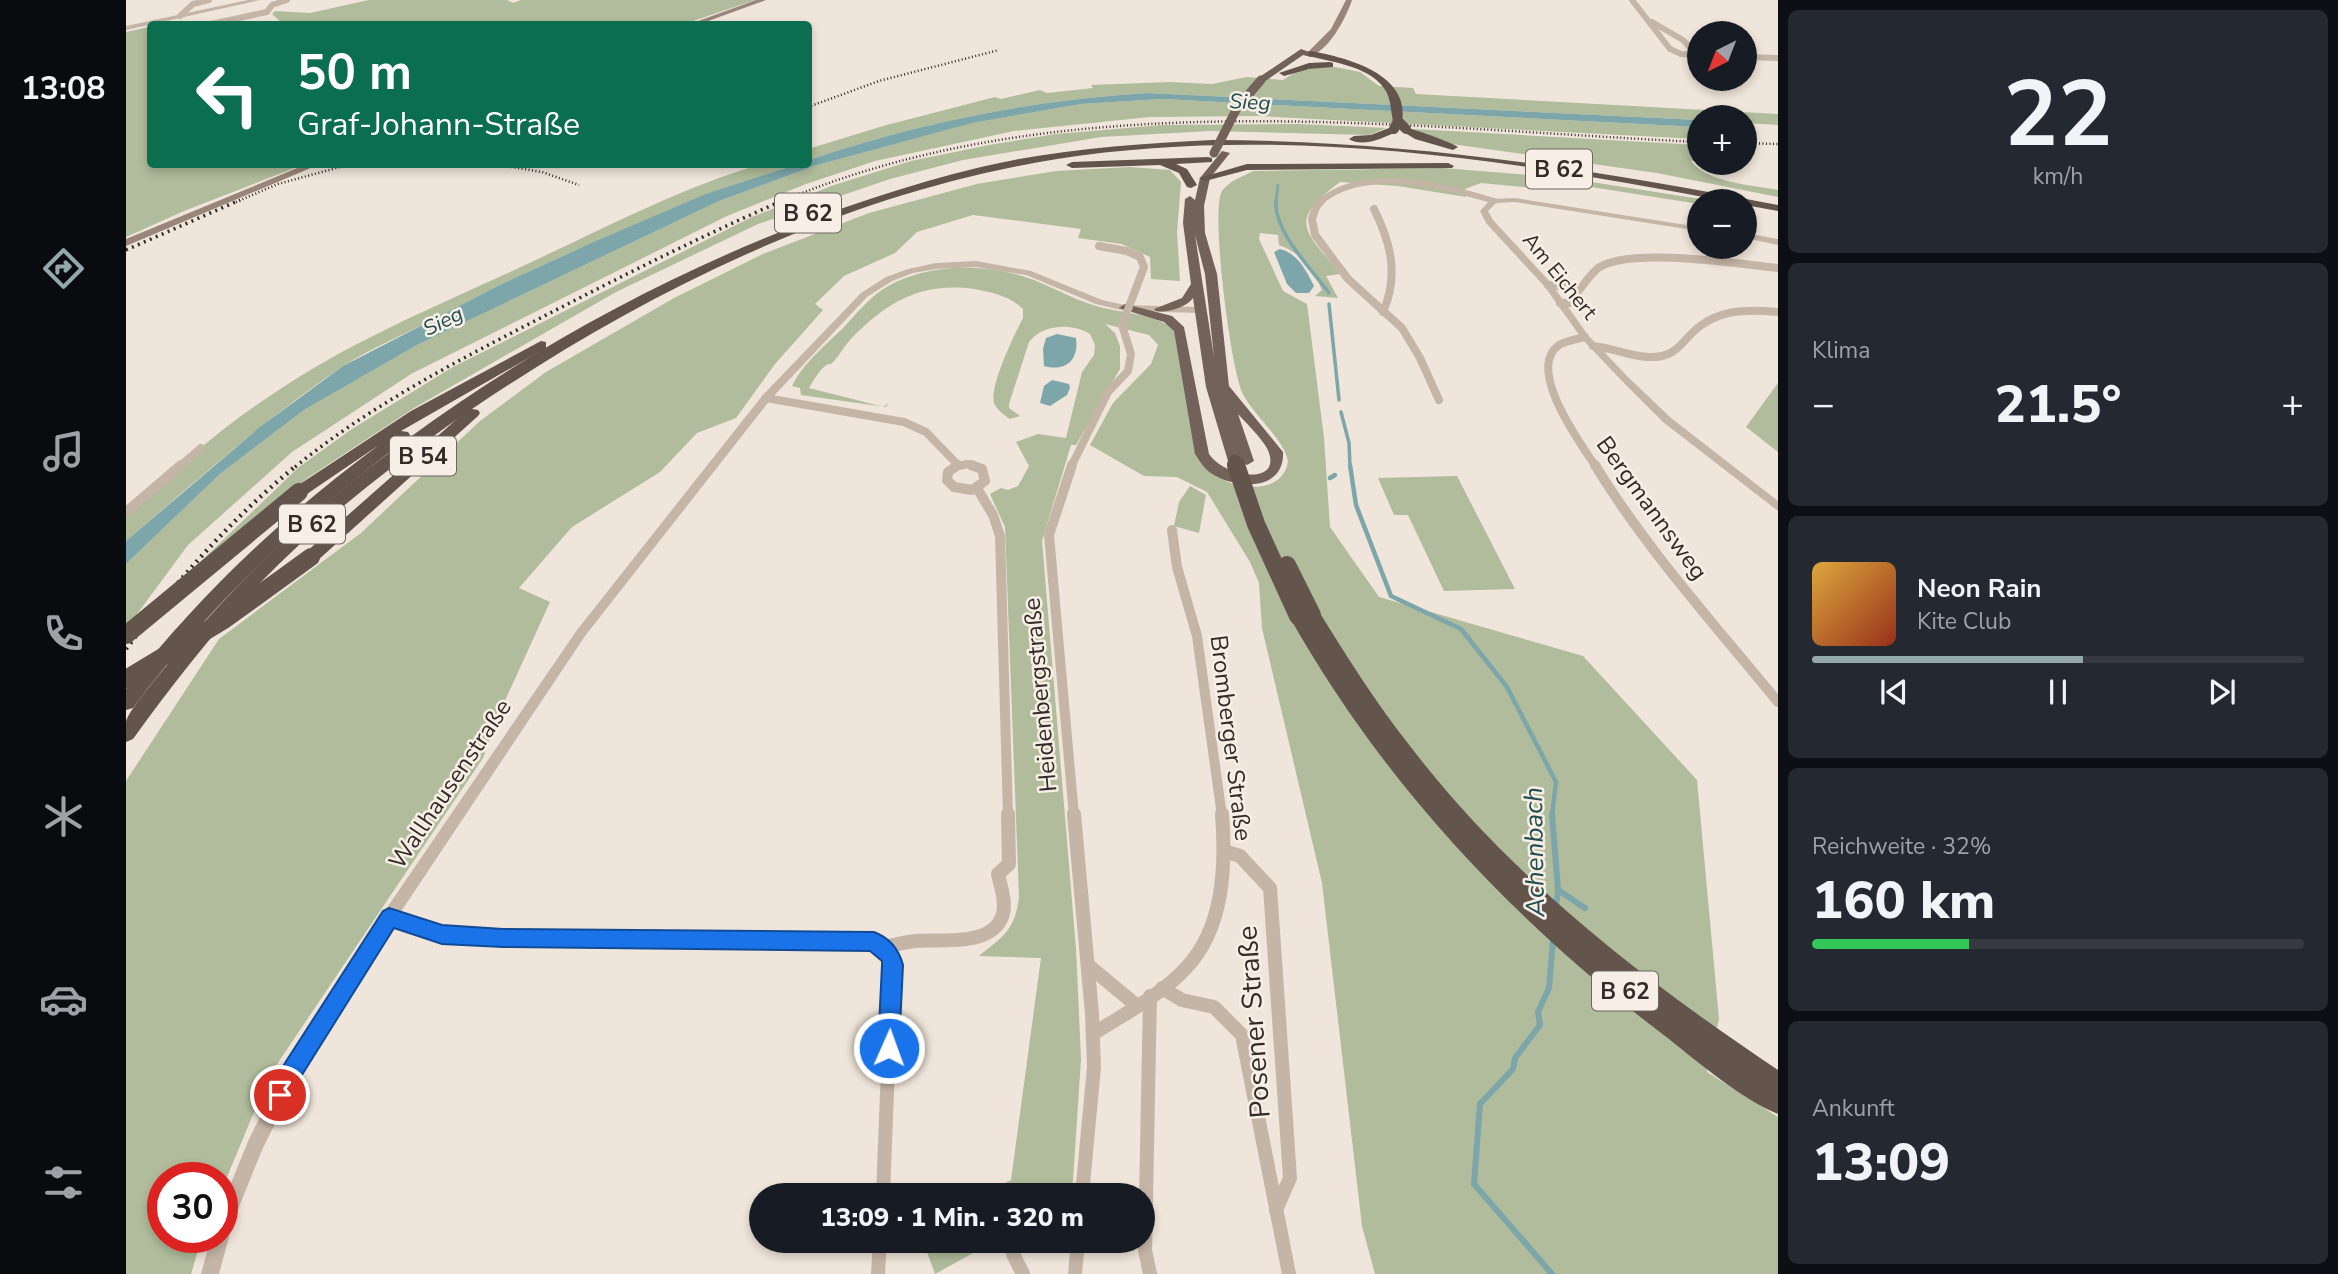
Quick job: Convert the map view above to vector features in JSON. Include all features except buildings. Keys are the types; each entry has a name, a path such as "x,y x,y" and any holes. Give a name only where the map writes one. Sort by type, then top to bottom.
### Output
{"highway":[{"name":"B 62","path":"1306,53 1371,74 1389,89 1399,126 1428,140 1470,152"},
{"name":"B 62","path":"1284,73 1319,64 1354,67"},
{"name":"B 62","path":"1337,141 1373,138 1399,126"},
{"name":"B 62","path":"126,703 146,675 219,593 313,505 419,423 672,274 779,225 858,195 946,169 1028,153 1129,141 1217,137 1337,141 1470,152 1614,171 1778,201"},
{"name":"B 62","path":"126,734 170,674 215,620 296,538 406,448 541,351 787,231 895,191 981,169 1080,152 1163,145 1265,144 1407,151 1553,168 1687,191"},
{"name":"B 62","path":"787,231 887,200 959,182 1063,165 1216,157 1247,167"},
{"name":"B 62","path":"1151,162 1183,171 1191,185"},
{"name":"B 62","path":"1205,178 1247,167 1360,164 1475,167 1586,177 1687,192"},
{"name":"B 62","path":"1757,204 1778,208"},
{"name":"B 54","path":"126,635 299,492 397,426 541,351"},
{"name":"B 54","path":"126,679 224,620 311,557 541,351"},
{"name":"B 62","path":"1241,461 1288,568 1323,636 1372,712 1427,783 1497,859 1573,929 1663,1003 1778,1083"},
{"name":"B 62","path":"1241,461 1275,569 1316,648 1359,716 1415,788 1485,865 1562,939 1654,1014 1778,1102"}],"main road":[{"path":"703,21 763,0"},
{"path":"1306,53 1325,44 1343,16 1349,0"},
{"name":"B 62","path":"1241,461 1212,387 1204,343 1188,223 1191,185 1216,157 1246,111 1273,81 1306,53"},
{"name":"B 62","path":"1241,461 1223,386 1211,274 1200,233 1199,206 1205,178 1237,108 1261,80 1306,53"},
{"path":"126,243 306,168"},
{"path":"1160,309 1186,300 1197,284"},
{"path":"1125,308 1168,319 1180,330 1202,454 1209,466 1233,479 1262,478 1274,470 1278,458 1276,452 1223,386"},
{"path":"1160,309 1184,320 1204,343"},
{"path":"1200,310 1215,311"}],"street":[{"path":"180,16 193,4 209,0"},
{"path":"169,21 180,16 257,0"},
{"path":"225,21 267,12 272,5 287,0"},
{"path":"1632,0 1670,49 1687,54"},
{"path":"1650,20 1687,44"},
{"path":"126,28 147,25"},
{"path":"1757,57 1778,58"},
{"path":"1439,400 1396,322 1382,312 1338,266 1317,237 1311,225 1314,210 1324,198 1354,184 1374,182 1436,186 1494,201"},
{"name":"Am Eichert","path":"1687,227 1530,201 1506,199 1494,201 1485,207 1485,215 1548,285 1592,346 1667,420 1778,508"},
{"path":"1374,209 1389,247 1393,274 1387,304 1382,312"},
{"path":"1757,238 1778,242"},
{"name":"Heidenbergstraße","path":"1083,1183 1094,1067 1093,1034 1049,535 1072,465 1108,393 1128,371 1131,354 1122,325 1144,267 1140,257 1127,251 1099,246"},
{"path":"1560,303 1570,303 1580,288 1603,265 1664,256 1778,268"},
{"name":"Wallhausenstraße","path":"238,1188 255,1145 292,1071 389,917 581,633 766,398 863,295 880,284 911,271 949,265 1003,267 1028,273 1098,302 1125,308 1200,310"},
{"path":"1548,285 1580,288"},
{"path":"1592,346 1664,356 1678,349 1699,326 1717,315 1736,310 1778,312"},
{"name":"Bergmannsweg","path":"1585,337 1559,345 1551,355 1548,368 1556,405 1615,498 1683,587 1778,702"},
{"path":"766,398 848,410 912,425 926,432 958,465"},
{"path":"126,512 201,448"},
{"path":"958,465 972,465 982,469 985,481 978,488 959,489 949,484 948,472 958,465"},
{"path":"883,947 914,941 970,939 988,933 1004,912 1005,897 998,874 1009,864 1000,536 993,515 978,488"},
{"name":"Bromberger Straße","path":"1093,1034 1156,992 1194,959 1215,920 1224,851 1217,777 1195,629 1172,554 1172,530"},
{"name":"Posener Straße","path":"1224,851 1240,856 1270,888 1290,1178 1276,1210"},
{"path":"389,917 442,934 478,937 874,941 891,956 892,965 883,1183"},
{"path":"1089,966 1136,1004"},
{"path":"1150,1274 1145,1250 1156,992"},
{"name":"Posener Straße","path":"1156,992 1214,1007 1242,1035 1289,1274"},
{"path":"210,1274 216,1253"},
{"path":"878,1274 879,1253"},
{"path":"1075,1274 1077,1253"},
{"path":"1013,1254 1023,1274"}],"green space":[{"path":"369,0 507,0 513,3 521,0 755,0 693,21 280,21 272,14 275,11 310,13"},
{"path":"147,27 147,168 294,168 126,237 126,32"},
{"path":"1330,66 1360,72 1379,86 1413,88 1416,94 1687,109 1687,119 1147,93 1061,101 975,115 891,135 812,159 812,148 995,97 1001,99 1040,90 1047,93 1093,88 1091,85 1170,82 1212,84 1247,77 1283,80 1297,71"},
{"path":"1162,99 1687,126 1687,138 1257,116 1150,117 1014,131 875,161 806,184 727,216 411,374 292,452 188,545 126,629 126,564 220,474 304,410 417,345 719,201 814,166 971,123 1081,104"},
{"path":"1757,113 1778,114 1778,125 1757,124"},
{"path":"1299,124 1386,128 1370,135 1210,131 1101,137 963,160 890,179 758,224 616,292 414,408 309,477 197,565 299,467 352,429 453,367 752,217 834,185 911,161 989,145 1056,134 1162,125"},
{"path":"1414,129 1687,144 1687,175 1710,175 1731,182 1778,190 1778,197 1757,193 1757,189 1738,189 1657,173 1445,143"},
{"path":"1130,167 1170,170 1181,182 1177,232 1180,281 1151,279 1150,257 1122,244 1078,238 1081,229 973,215 917,232 895,253 844,276 815,304 823,310 775,364 736,418 697,433 660,472 572,527 519,588 550,602 497,718 483,758 269,1076 233,1162 147,1162 147,1253 197,1253 191,1274 126,1274 126,781 219,639 361,533 480,421 546,372 674,298 763,254 869,213 977,184 1056,171"},
{"path":"750,168 787,168 661,214 573,251 352,360 257,430 126,541 126,512 225,429 266,398 318,366 412,317 648,207"},
{"path":"1443,168 1566,178 1687,197 1687,202 1566,183 1534,188 1481,183 1465,189 1466,197 1398,186 1340,182 1323,196 1307,217 1310,236 1340,274 1326,276 1338,298 1315,296 1322,290 1315,275 1300,257 1279,245 1278,235 1260,233 1259,239 1283,291 1307,304 1324,438 1330,527 1379,597 1583,656 1697,780 1719,1019 1707,1072 1778,1117 1778,1274 1375,1274 1362,1226 1322,883 1262,628 1259,583 1250,562 1207,492 1177,477 1144,476 1090,445 1113,403 1151,364 1158,345 1149,335 1105,324 1115,333 1120,346 1120,369 1076,445 1071,445 1042,541 1076,949 1081,1059 1073,1183 1005,1183 1011,1180 1041,958 979,956 1007,931 1015,917 1019,897 1005,527 990,494 1001,488 1008,490 1018,486 1029,466 1016,442 1038,434 1066,438 1082,372 1094,355 1095,345 1090,334 1074,328 1058,327 1035,336 1029,342 1009,404 1009,408 1020,416 1010,419 997,408 993,395 1004,360 1023,318 1023,309 994,293 974,289 937,289 906,298 877,315 848,342 831,364 825,366 809,388 881,406 801,395 800,388 792,386 809,362 865,304 896,282 934,270 955,268 1016,274 1086,303 1146,316 1174,329 1195,448 1201,462 1227,481 1259,487 1273,483 1283,474 1288,461 1281,444 1243,394 1233,355 1220,258 1219,228 1222,191 1232,182 1253,171"},
{"path":"1778,383 1778,452 1746,427"},
{"path":"1457,476 1515,589 1444,591 1408,515 1394,515 1378,478"},
{"path":"1190,486 1206,495 1199,533 1174,526 1179,502"},
{"path":"927,1253 973,1253 935,1274"}],"water":[{"name":"Sieg","path":"1147,93 1687,119 1687,126 1162,99 1081,104 972,123 812,167 812,159 891,135 975,115 1061,101"},
{"name":"Sieg","path":"786,168 809,168 719,201 417,345 304,410 220,474 126,564 126,541 260,427 343,366 500,285 706,194"},
{"path":"1280,249 1291,254 1304,268 1314,286 1309,293 1296,293 1287,284 1274,252"},
{"path":"1057,334 1076,338 1073,358 1065,366 1044,366 1043,349 1046,338"},
{"path":"1052,380 1069,384 1070,388 1067,395 1050,406 1040,403 1044,386"}],"waterway":[{"name":"Achenbach","path":"1276,201 1278,185"},
{"name":"Achenbach","path":"1276,201 1280,224 1329,293"},
{"name":"Achenbach","path":"1329,304 1339,400"},
{"name":"Achenbach","path":"1341,412 1349,443 1350,467"},
{"name":"Achenbach","path":"1350,465 1356,505 1391,596 1461,629 1507,687 1556,782 1552,815"},
{"path":"1330,478 1335,475"},
{"name":"Achenbach","path":"1552,815 1558,890"},
{"name":"Achenbach","path":"1556,907 1558,890"},
{"path":"1558,890 1585,908"},
{"name":"Achenbach","path":"1552,1274 1474,1184 1480,1104 1513,1069 1515,1058 1540,1025 1538,1012 1549,988 1553,940"}],"railway":[{"path":"812,106 879,81 999,50"},
{"path":"780,202 889,164 1001,140 1117,126 1234,121 1351,123 1687,141"},
{"path":"1757,143 1778,144"},
{"path":"236,202 278,184 336,168"},
{"path":"518,168 542,172 579,185"},
{"path":"126,250 240,200"},
{"path":"295,467 356,422 454,364 640,268 784,200"},
{"path":"126,649 205,552 297,465"}],"route":[{"path":"280,1095 292,1071 389,917 442,934 503,938 874,941 891,956 889,1048"}]}
